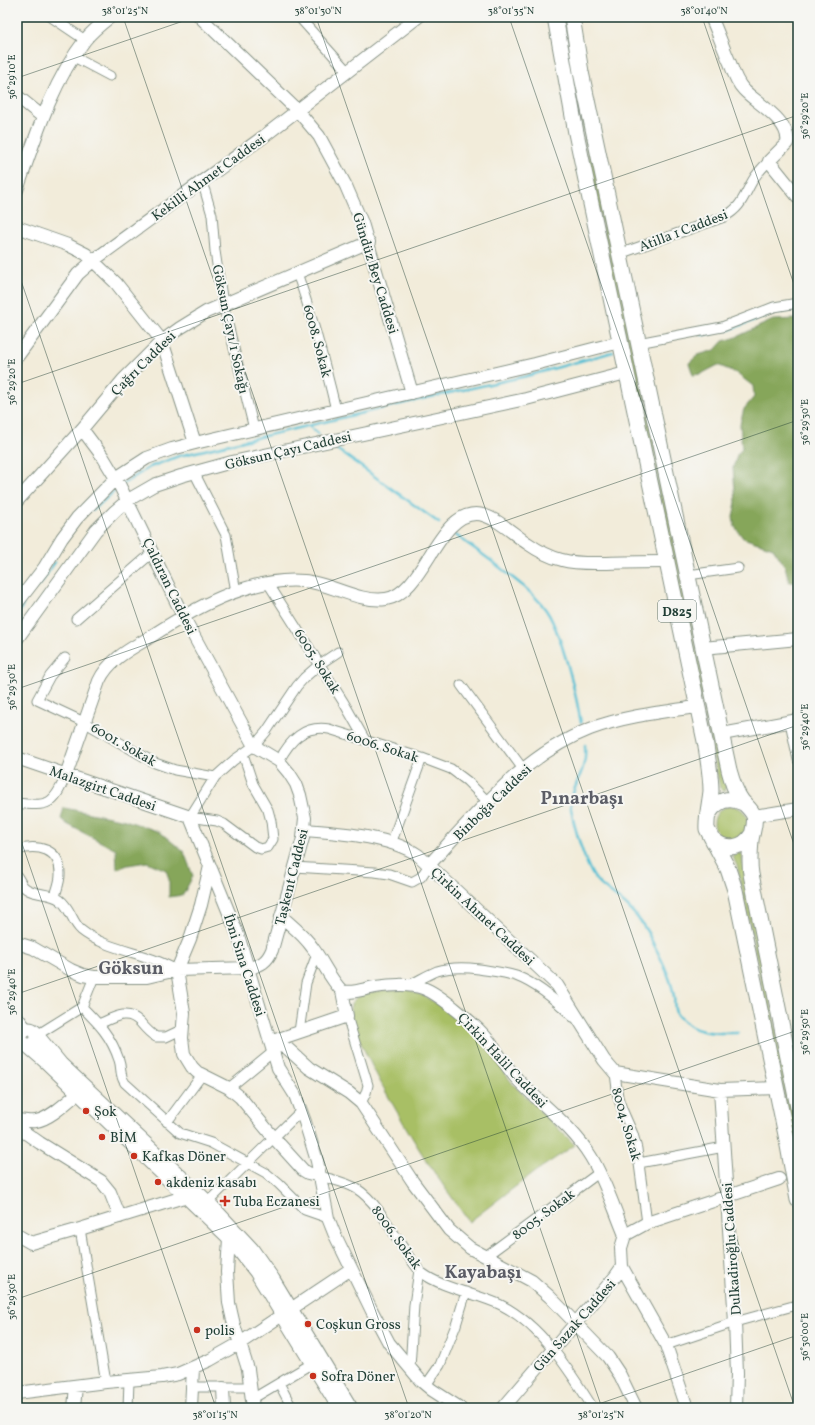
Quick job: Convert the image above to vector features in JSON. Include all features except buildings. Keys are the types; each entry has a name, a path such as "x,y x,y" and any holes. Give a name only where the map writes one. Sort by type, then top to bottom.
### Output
{"highway":[{"name":"D825","path":"555,17 576,133 710,769 711,788 707,828 732,879 798,1200"},
{"name":"D825","path":"572,17 581,72 619,254 732,780 738,795 743,803 748,806 754,816"},
{"path":"709,813 715,805 721,801 733,799 743,803"},
{"path":"754,816 750,857 751,874 794,1062 798,1107"},
{"path":"712,838 721,845 732,847 743,844 752,834"}],"main road":[{"path":"25,1037 78,1093 187,1196 229,1238 287,1312 351,1408"},
{"path":"25,1037 61,1064 208,1202 256,1254 287,1312 311,1364 339,1408"}],"street":[{"path":"51,17 85,40"},
{"path":"17,190 43,117 64,72 85,40 110,17"},
{"name":"Gündüz Bey Caddesi","path":"200,17 298,111 319,136 356,207 369,242 412,393"},
{"path":"298,17 348,72"},
{"path":"711,17 741,88 772,113 787,136 787,143 769,161 798,197"},
{"name":"Kekilli Ahmet Caddesi","path":"17,357 78,274 94,260 298,111 348,72 410,19"},
{"path":"74,57 110,76"},
{"path":"17,96 43,117"},
{"name":"Atilla 1 Caddesi","path":"619,254 724,217 731,213 737,209 758,174 769,161"},
{"name":"Göksun Çayı/1 Sokağı","path":"201,182 212,215 216,258 223,304 254,429"},
{"path":"17,227 73,247 86,254 94,260 116,283 162,341 195,443"},
{"name":"Çağrı Caddesi","path":"17,501 82,429 123,380 162,341 193,319 223,304 369,242"},
{"name":"6008. Sokak","path":"297,273 318,339 336,410"},
{"path":"638,343 722,327 774,307 798,303"},
{"name":"Göksun Çayı Caddesi","path":"17,603 44,568 72,524 88,506 131,467 147,458 195,443 535,364 620,342"},
{"name":"Göksun Çayı Caddesi","path":"17,639 88,541 126,497 169,479 194,472 263,455 526,399 626,373"},
{"name":"Çaldıran Caddesi","path":"82,429 117,480 183,616 254,746"},
{"path":"194,472 226,535 236,592"},
{"path":"17,803 40,805 56,797 66,775 99,681 103,672 108,666 141,642 183,616 236,592 268,583 305,581 365,598 381,599 392,597 406,588 451,527 463,518 475,514 493,520 537,550 562,560 584,563 666,562"},
{"path":"76,619 153,552"},
{"path":"688,575 738,568"},
{"name":"6005. Sokak","path":"268,583 320,664 365,740"},
{"path":"703,648 798,639"},
{"path":"243,754 253,784 268,810 271,821 273,839 268,848 261,849 255,847 217,821 190,817 215,777 234,760 254,746 266,732 297,686 320,664 338,652"},
{"name":"6001. Sokak","path":"66,658 50,676 37,700 84,722 155,763 180,771 215,777"},
{"path":"461,685 523,769"},
{"name":"Binboğa Caddesi","path":"429,865 488,802 523,769 556,746 589,729 626,718 697,707"},
{"path":"722,734 794,721 798,760"},
{"name":"6006. Sokak","path":"279,761 292,742 306,731 314,728 329,728 443,766 459,774 488,802"},
{"name":"Taşkent Caddesi","path":"249,968 260,965 269,957 304,830 305,818 300,795 296,784 289,773 279,761 254,746"},
{"name":"Malazgirt Caddesi","path":"17,758 190,817"},
{"path":"391,844 422,758"},
{"path":"754,816 798,809"},
{"name":"İbni Sina Caddesi","path":"190,817 238,934 278,1068 294,1095 310,1136 328,1218 334,1233 389,1343 426,1385 460,1408"},
{"name":"Çirkin Ahmet Caddesi","path":"304,830 348,834 391,844 411,851 429,865 550,978 563,994 604,1060 615,1073"},
{"path":"17,850 30,847 39,848 48,850 53,855 60,869 60,876 55,896"},
{"path":"294,867 375,872 389,874 412,882 421,877 429,865"},
{"path":"210,866 201,905 190,939 177,970 184,1013 182,1038 184,1054 192,1067 202,1075 229,1088 244,1102 303,1170 320,1176"},
{"path":"17,876 28,890 55,896 62,900 81,929 88,934 116,947 146,957 177,970"},
{"path":"281,916 306,938 342,991 347,1016 368,1085 361,1103"},
{"path":"17,943 33,948 71,970 83,975 94,977 147,977 177,970 249,968"},
{"path":"299,1032 306,982 317,954"},
{"path":"409,985 436,972 456,968 469,968 505,974 526,981 537,987 564,1008 583,1026"},
{"path":"17,1018 25,1037 82,1007 94,977"},
{"name":"Çirkin Halil Caddesi","path":"342,991 352,992 377,987 409,985 424,988 454,1009 481,1032 510,1071 573,1133 591,1157 608,1188 625,1235"},
{"path":"82,1007 99,1024 111,1040 120,1063 121,1078 180,1134 211,1142 274,1180 305,1210 328,1218"},
{"path":"99,1024 123,1014 135,1018 145,1029 156,1037 166,1037 183,1029"},
{"path":"229,1088 271,1047 299,1032 347,1016"},
{"path":"271,1047 288,1049 309,1068 349,1093 361,1103 413,1182 449,1230 463,1243 532,1281 550,1297 600,1348 614,1365 636,1408"},
{"path":"615,1073 720,1090 776,1088"},
{"name":"8004. Sokak","path":"615,1073 618,1097 636,1141 647,1222"},
{"path":"168,1122 202,1075"},
{"name":"Dulkadiroğlu Caddesi","path":"720,1090 728,1195 738,1373 736,1408"},
{"path":"17,1120 37,1121 42,1119 62,1107 78,1093"},
{"path":"208,1202 301,1111"},
{"path":"17,1126 40,1143 101,1181 110,1192 120,1217"},
{"path":"639,1164 724,1147"},
{"name":"8005. Sokak","path":"486,1256 600,1172"},
{"name":"8006. Sokak","path":"320,1176 342,1182 364,1195 380,1214 419,1270 432,1279 500,1305 532,1327 553,1350 593,1408"},
{"path":"625,1235 647,1222 779,1179"},
{"path":"17,1246 80,1229 187,1196"},
{"path":"80,1229 106,1382"},
{"name":"Gün Sazak Caddesi","path":"503,1408 615,1277 622,1266 621,1248 625,1235"},
{"path":"17,1236 31,1243"},
{"path":"229,1238 227,1289 234,1325 248,1369 252,1398"},
{"path":"622,1266 666,1345 687,1408"},
{"path":"17,1393 170,1376 193,1368 240,1343 351,1269"},
{"path":"410,1368 414,1305 419,1270"},
{"path":"426,1385 440,1365 456,1325 466,1292"},
{"path":"666,1345 735,1322 793,1306"},
{"path":"192,1387 223,1388 252,1398 311,1364"},
{"path":"191,1408 193,1368"},
{"path":"128,1408 129,1381"},
{"path":"279,1383 292,1408"},
{"path":"74,1408 76,1386"},
{"path":"223,1388 224,1408"}],"green space":[{"path":"560,17 566,17 726,787 725,791 720,788"},
{"path":"798,319 798,583 789,582 785,566 773,548 743,538 735,527 733,517 736,502 733,468 737,455 742,449 740,424 744,409 754,397 753,386 736,373 718,365 701,374 693,375 689,363 698,355 715,350 723,341 734,338 773,320"},
{"path":"731,806 743,811 748,823 743,835 731,840 719,835 714,823 719,811"},
{"path":"64,808 125,820 160,832 184,852 193,876 183,895 169,897 169,879 166,870 147,862 128,865 117,869 116,850 67,824 61,819"},
{"path":"742,853 798,1138 798,1164 749,922 737,866 732,855"},
{"path":"407,989 426,997 450,1012 482,1041 512,1083 575,1145 536,1171 469,1222 437,1177 412,1138 365,1053 351,1015 351,1004 361,995 376,991"}],"waterway":[{"path":"728,330 773,313 798,309"},
{"path":"702,335 713,333"},
{"path":"123,484 150,467 179,456 527,376 613,352"},
{"path":"309,426 318,434"},
{"path":"331,445 439,523"},
{"path":"93,510 118,488"},
{"path":"454,534 522,585 546,610 555,626 561,643 577,702 581,723"},
{"path":"35,588 42,581 55,562"},
{"path":"17,615 23,605"},
{"path":"585,745 585,761 573,792 571,809 581,847 593,875 601,885 629,908 651,938 669,976 677,1015 685,1023 699,1030 714,1033 738,1033"}],"place":[{"name":"Şok","path":"86,1111"},
{"name":"BİM","path":"102,1137"},
{"name":"Kafkas Döner","path":"134,1156"},
{"name":"akdeniz kasabı","path":"158,1182"},
{"name":"Tuba Eczanesi","path":"225,1201"},
{"name":"Coşkun Gross","path":"308,1324"},
{"name":"polis","path":"197,1330"},
{"name":"Sofra Döner","path":"313,1376"}],"district":[{"name":"Pınarbaşı","path":"582,798"},
{"name":"Göksun","path":"131,968"},
{"name":"Kayabaşı","path":"483,1272"}]}
